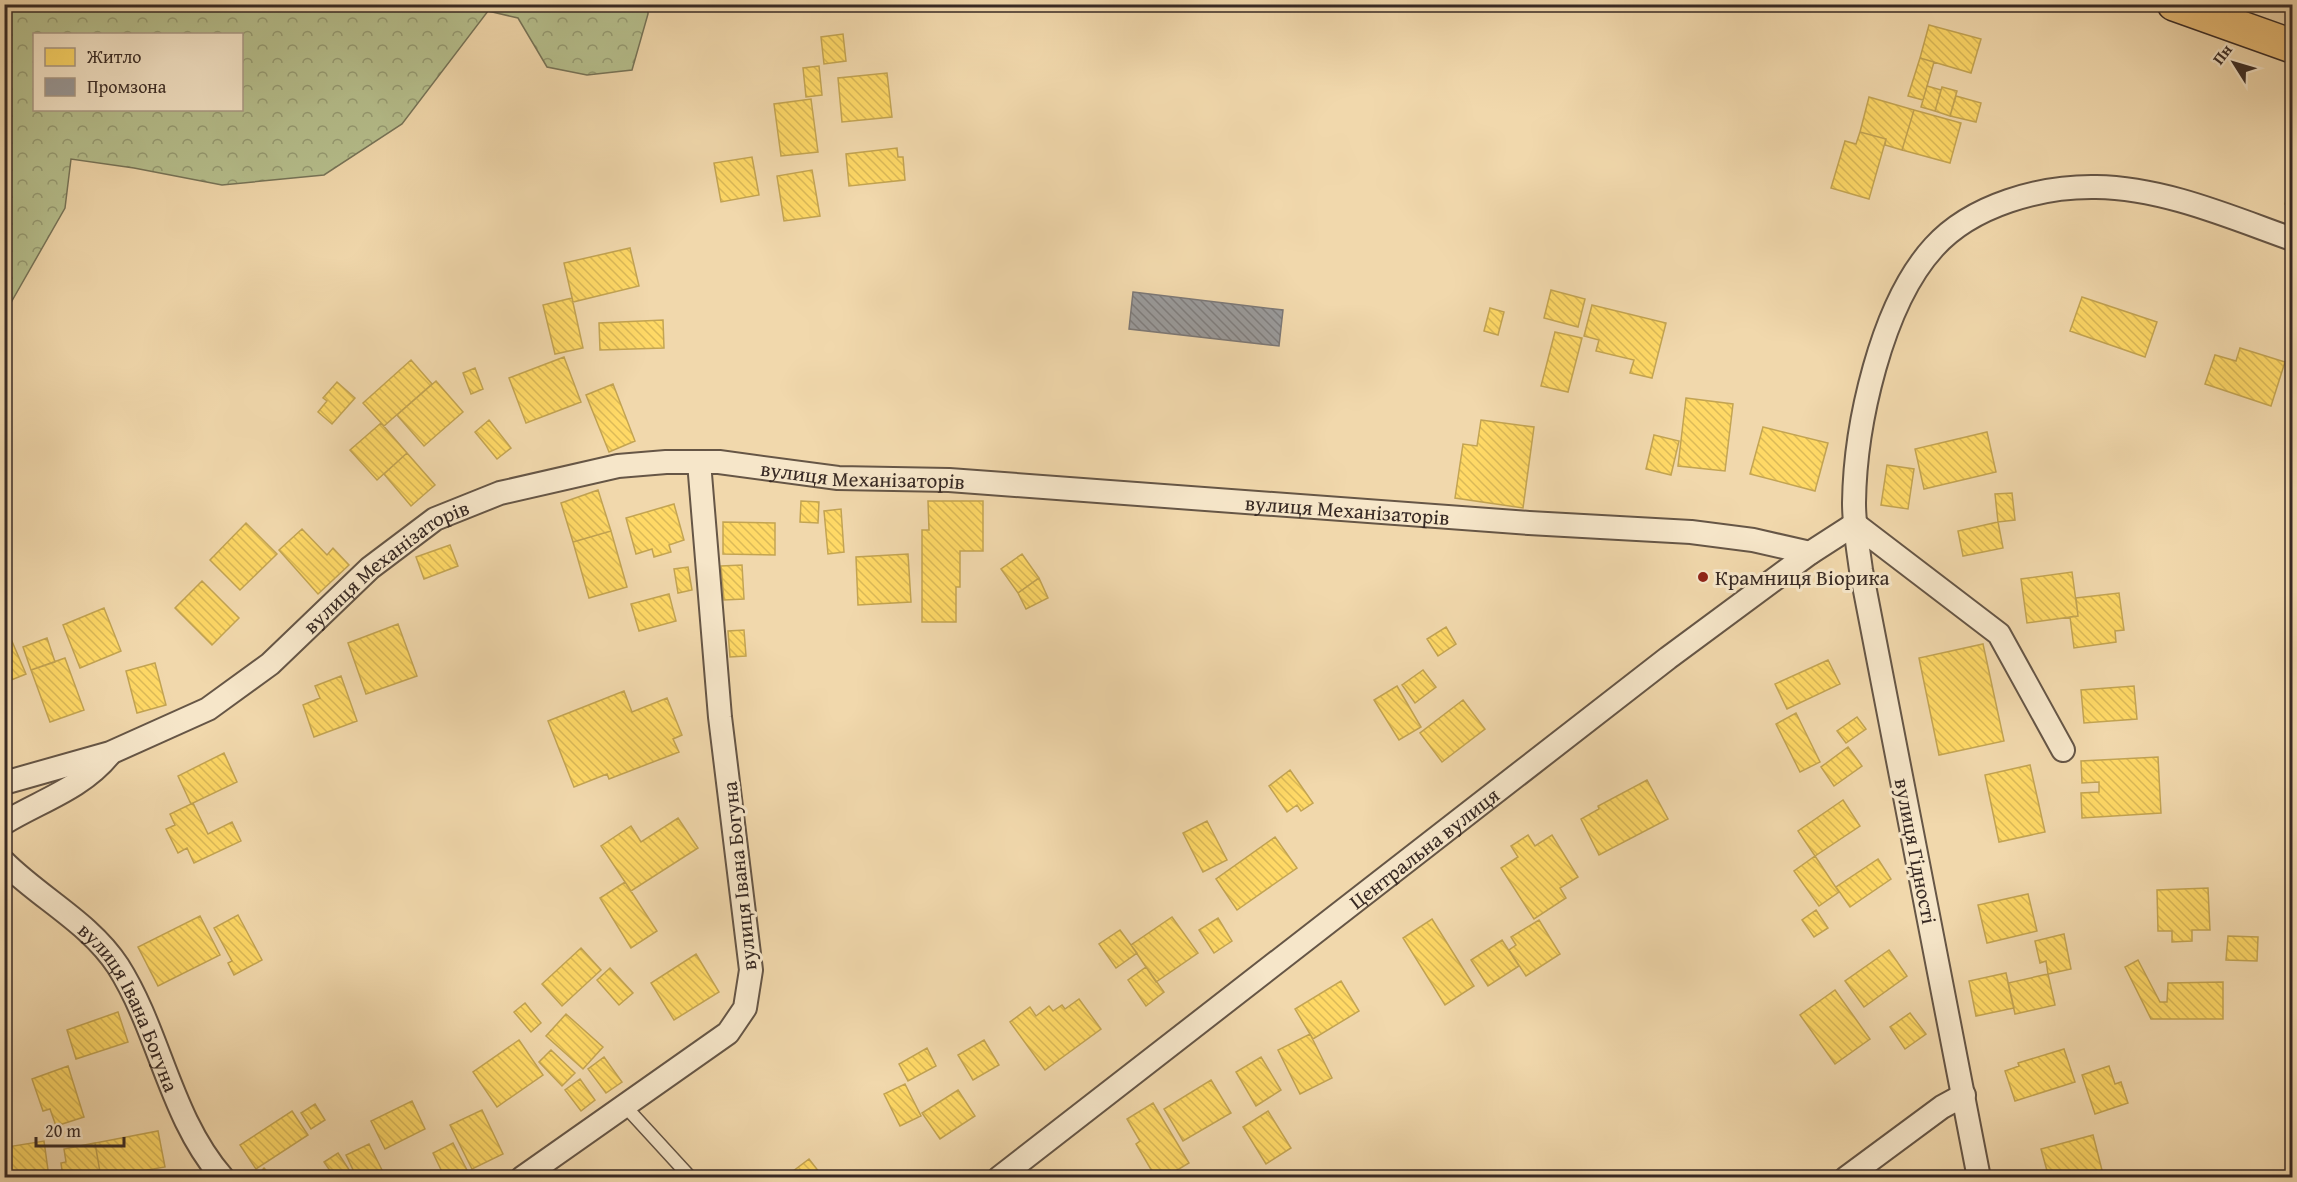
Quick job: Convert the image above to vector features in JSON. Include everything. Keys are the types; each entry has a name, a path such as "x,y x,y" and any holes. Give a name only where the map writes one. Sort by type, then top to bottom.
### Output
{"main road":[{"path":"2174,4 2292,46"}],"street":[{"name":"вулиця Гідності","path":"1979,1178 1864,591 1855,524 1855,483 1867,401 1892,318 1904,291 1934,246 1968,220 2008,202 2033,195 2080,187 2111,188 2172,199 2292,239"},
{"name":"вулиця Механізаторів","path":"4,783 110,753 208,708 246,684 297,641 369,568 435,519 479,499 568,476 636,464 699,462 838,478 949,480 1529,523 1691,532 1753,540 1810,554"},
{"name":"вулиця Івана Богуна","path":"522,1178 728,1033 745,1008 751,984 750,957 710,614 699,462"},
{"name":"Центральна вулиця","path":"999,1178 1668,658 1810,554 1855,524"},
{"path":"1855,524 1999,634 2064,750"},
{"path":"4,824 70,788 89,775 110,753"},
{"name":"вулиця Івана Богуна","path":"4,862 29,885 83,927 117,964 136,998 197,1140 223,1178"},
{"path":"1846,1178 1942,1107 1964,1095"}],"lane":[{"path":"624,1105 691,1178"}],"green space":[{"path":"5,4 648,4 648,14 632,70 587,75 547,67 518,18 488,11 402,124 324,175 222,185 134,168 71,159 65,208 5,313"}],"building: Житло":[{"path":"1929,25 1981,39 1971,73 1920,58"},
{"path":"843,34 846,61 824,64 821,37"},
{"path":"1920,58 1934,62 1923,100 1908,96"},
{"path":"819,66 822,95 806,97 803,68"},
{"path":"887,73 892,117 842,122 838,78"},
{"path":"1927,86 1941,90 1935,111 1921,107"},
{"path":"1942,87 1957,91 1950,116 1935,111"},
{"path":"1956,96 1981,103 1976,122 1950,116"},
{"path":"1869,97 1914,110 1902,150 1885,145 1886,139 1860,132"},
{"path":"811,99 818,152 781,156 774,104"},
{"path":"1914,110 1961,123 1950,163 1902,150"},
{"path":"1860,132 1886,139 1869,199 1831,188 1845,141 1856,144"},
{"path":"897,148 898,157 903,157 905,180 849,186 846,154"},
{"path":"752,157 759,195 721,202 714,163"},
{"path":"812,170 820,216 784,221 777,176"},
{"path":"2292,181 2292,206 2285,204"},
{"path":"630,248 639,286 573,302 564,263"},
{"path":"1551,290 1585,299 1578,327 1544,318"},
{"path":"2082,297 2157,322 2145,357 2070,331"},
{"path":"572,298 583,348 555,354 543,305"},
{"path":"1592,305 1666,323 1652,378 1630,373 1634,360 1596,351 1599,340 1584,336"},
{"path":"1490,308 1504,312 1498,335 1484,331"},
{"path":"663,320 664,348 600,350 599,323"},
{"path":"1555,332 1582,338 1568,392 1541,386"},
{"path":"2240,348 2285,362 2271,406 2205,384 2215,355 2236,361"},
{"path":"564,357 581,402 526,423 509,378"},
{"path":"411,360 432,384 384,426 363,403"},
{"path":"475,368 483,389 471,394 463,373"},
{"path":"436,381 463,412 424,446 397,415"},
{"path":"337,382 355,398 332,424 318,412 327,401 323,398"},
{"path":"613,384 635,441 609,452 586,395"},
{"path":"1686,398 1733,404 1725,471 1678,466"},
{"path":"489,420 511,448 497,459 475,432"},
{"path":"1481,420 1534,427 1523,508 1455,498 1463,444 1477,446"},
{"path":"381,423 407,453 377,480 350,450"},
{"path":"1763,427 1828,443 1815,491 1750,474"},
{"path":"1987,432 1996,472 1924,489 1915,449"},
{"path":"1654,435 1679,441 1671,475 1646,469"},
{"path":"407,453 435,485 411,506 384,474"},
{"path":"1887,465 1914,469 1908,509 1881,505"},
{"path":"598,490 611,531 573,542 561,503"},
{"path":"2012,493 2015,520 1998,522 1995,494"},
{"path":"801,501 819,502 818,523 800,522"},
{"path":"928,501 983,501 983,551 960,551 960,587 956,587 956,622 922,622 922,530 929,530"},
{"path":"674,504 684,540 669,545 671,552 654,557 652,549 636,554 626,518"},
{"path":"841,509 844,552 828,554 824,511"},
{"path":"723,522 775,523 775,555 723,554"},
{"path":"1998,522 2003,548 1963,556 1958,531"},
{"path":"246,523 277,554 240,590 210,560"},
{"path":"302,529 327,555 333,548 349,565 318,594 279,550"},
{"path":"611,531 627,587 589,598 573,542"},
{"path":"450,545 458,566 424,579 416,557"},
{"path":"908,554 911,602 858,605 856,557"},
{"path":"1022,554 1039,578 1018,593 1001,569"},
{"path":"742,565 744,599 724,600 721,566"},
{"path":"688,567 692,590 678,593 674,569"},
{"path":"2072,572 2078,616 2027,623 2021,579"},
{"path":"1039,578 1048,598 1026,609 1018,593"},
{"path":"202,581 239,618 212,645 175,608"},
{"path":"2119,593 2124,630 2115,631 2116,642 2074,648 2070,617 2078,616 2076,598"},
{"path":"669,594 676,621 639,631 631,604"},
{"path":"104,608 121,651 80,668 63,625"},
{"path":"398,624 417,676 366,694 348,643"},
{"path":"1446,627 1456,644 1438,656 1427,639"},
{"path":"744,630 746,656 730,657 728,631"},
{"path":"8,632 26,674 4,683 4,634"},
{"path":"47,638 55,662 31,670 23,647"},
{"path":"1983,644 2004,741 1939,755 1919,658"},
{"path":"65,658 84,710 50,722 31,670"},
{"path":"1828,660 1840,684 1787,709 1775,684"},
{"path":"155,663 166,705 137,713 126,671"},
{"path":"1423,670 1436,687 1415,703 1402,685"},
{"path":"341,676 357,721 314,737 303,705 320,698 315,686"},
{"path":"1397,686 1421,727 1399,740 1374,700"},
{"path":"2134,686 2137,719 2084,723 2081,690"},
{"path":"624,691 632,712 667,698 682,735 673,739 679,752 609,779 607,774 574,787 548,721"},
{"path":"1463,700 1485,729 1442,762 1420,733"},
{"path":"1796,713 1820,762 1800,772 1776,724"},
{"path":"1857,717 1866,729 1846,743 1837,731"},
{"path":"1848,747 1862,766 1834,786 1821,767"},
{"path":"224,753 237,782 191,804 178,776"},
{"path":"2158,757 2161,813 2082,818 2081,793 2099,792 2099,782 2082,783 2081,761"},
{"path":"2030,765 2045,832 1999,842 1985,775"},
{"path":"1290,770 1313,803 1301,811 1297,805 1287,812 1269,786"},
{"path":"1647,780 1668,819 1599,855 1581,819 1599,809 1598,806"},
{"path":"1843,800 1860,826 1815,856 1798,831"},
{"path":"193,803 208,834 232,822 241,841 194,863 187,848 178,853 166,829 175,825 170,814"},
{"path":"678,818 698,848 631,891 601,846 631,826 641,842"},
{"path":"1207,821 1227,860 1203,872 1183,833"},
{"path":"1528,835 1535,846 1552,835 1578,877 1560,888 1566,898 1534,919 1501,868 1518,857 1511,846"},
{"path":"1275,837 1297,868 1237,910 1216,879"},
{"path":"1815,856 1839,892 1819,906 1794,871"},
{"path":"1878,859 1891,879 1850,907 1836,887"},
{"path":"625,882 657,931 631,948 600,898"},
{"path":"2208,888 2210,930 2192,930 2192,941 2172,942 2172,931 2158,931 2157,890"},
{"path":"2028,894 2037,931 1987,943 1978,905"},
{"path":"1816,910 1828,928 1814,937 1802,920"},
{"path":"238,915 262,960 234,975 228,963 232,961 214,928"},
{"path":"200,916 220,955 158,986 138,947"},
{"path":"1172,917 1198,953 1156,982 1131,945"},
{"path":"1218,918 1232,941 1214,953 1199,930"},
{"path":"1432,919 1474,986 1445,1005 1403,938"},
{"path":"1539,920 1560,954 1526,976 1509,950 1516,945 1511,937"},
{"path":"1120,930 1137,953 1116,968 1099,944"},
{"path":"2064,934 2071,969 2048,974 2046,961 2040,963 2035,941"},
{"path":"2228,936 2258,937 2257,961 2226,960"},
{"path":"1502,940 1519,966 1488,986 1471,960"},
{"path":"581,948 601,970 562,1006 542,984"},
{"path":"1889,950 1907,976 1864,1007 1845,981"},
{"path":"696,954 719,992 674,1020 651,983"},
{"path":"2138,960 2160,1002 2167,1002 2168,983 2223,982 2223,1019 2151,1019 2125,967"},
{"path":"1146,967 1164,992 1146,1006 1128,980"},
{"path":"610,968 633,993 619,1005 597,980"},
{"path":"2006,973 2014,1008 1976,1016 1969,981"},
{"path":"2048,974 2055,1005 2015,1014 2008,983"},
{"path":"1341,981 1359,1011 1313,1039 1295,1009"},
{"path":"1835,990 1870,1039 1835,1064 1800,1015"},
{"path":"1079,999 1101,1029 1045,1070 1010,1022 1030,1007 1036,1016 1049,1006 1053,1011 1062,1005 1065,1009"},
{"path":"525,1003 541,1023 531,1032 514,1012"},
{"path":"118,1012 128,1042 76,1059 67,1030"},
{"path":"1910,1013 1926,1034 1905,1049 1890,1027"},
{"path":"566,1014 603,1047 583,1069 546,1036"},
{"path":"1310,1034 1332,1078 1300,1094 1278,1050"},
{"path":"519,1040 543,1075 497,1107 473,1072"},
{"path":"984,1040 999,1065 973,1080 958,1055"},
{"path":"927,1048 936,1066 908,1081 899,1064"},
{"path":"2064,1049 2075,1082 2015,1101 2005,1071 2019,1066 2018,1063"},
{"path":"551,1050 575,1073 562,1086 539,1062"},
{"path":"604,1057 622,1082 606,1093 588,1069"},
{"path":"1261,1057 1281,1090 1256,1106 1236,1072"},
{"path":"68,1066 84,1117 56,1126 50,1109 43,1111 32,1079"},
{"path":"2109,1066 2115,1084 2121,1082 2128,1103 2095,1114 2082,1075"},
{"path":"580,1079 595,1100 581,1111 565,1090"},
{"path":"1211,1080 1231,1113 1183,1141 1164,1109"},
{"path":"905,1084 921,1116 900,1126 884,1094"},
{"path":"958,1090 975,1116 940,1139 922,1113"},
{"path":"412,1101 425,1129 385,1149 371,1121"},
{"path":"1153,1103 1189,1163 1164,1178 1156,1178 1136,1144 1140,1141 1127,1119"},
{"path":"315,1104 325,1120 311,1129 301,1113"},
{"path":"482,1110 503,1154 472,1169 450,1125"},
{"path":"292,1111 308,1135 256,1169 240,1145"},
{"path":"1268,1111 1291,1148 1266,1164 1243,1127"},
{"path":"158,1131 165,1167 101,1178 95,1143"},
{"path":"2093,1135 2104,1178 2049,1178 2041,1149"},
{"path":"44,1141 48,1170 11,1175 7,1147"},
{"path":"95,1143 101,1178 63,1178 61,1163 66,1162 64,1149"},
{"path":"453,1143 469,1174 462,1178 445,1178 433,1153"},
{"path":"369,1144 386,1178 357,1178 346,1155"},
{"path":"338,1153 352,1174 347,1178 335,1178 324,1162"},
{"path":"809,1159 823,1177 790,1178 788,1175"},
{"path":"264,1168 273,1178 255,1178"}],"building: Промзона":[{"path":"1133,292 1283,310 1279,346 1129,329"}],"place":[{"name":"Крамниця Віорика","path":"1703,577"}]}
